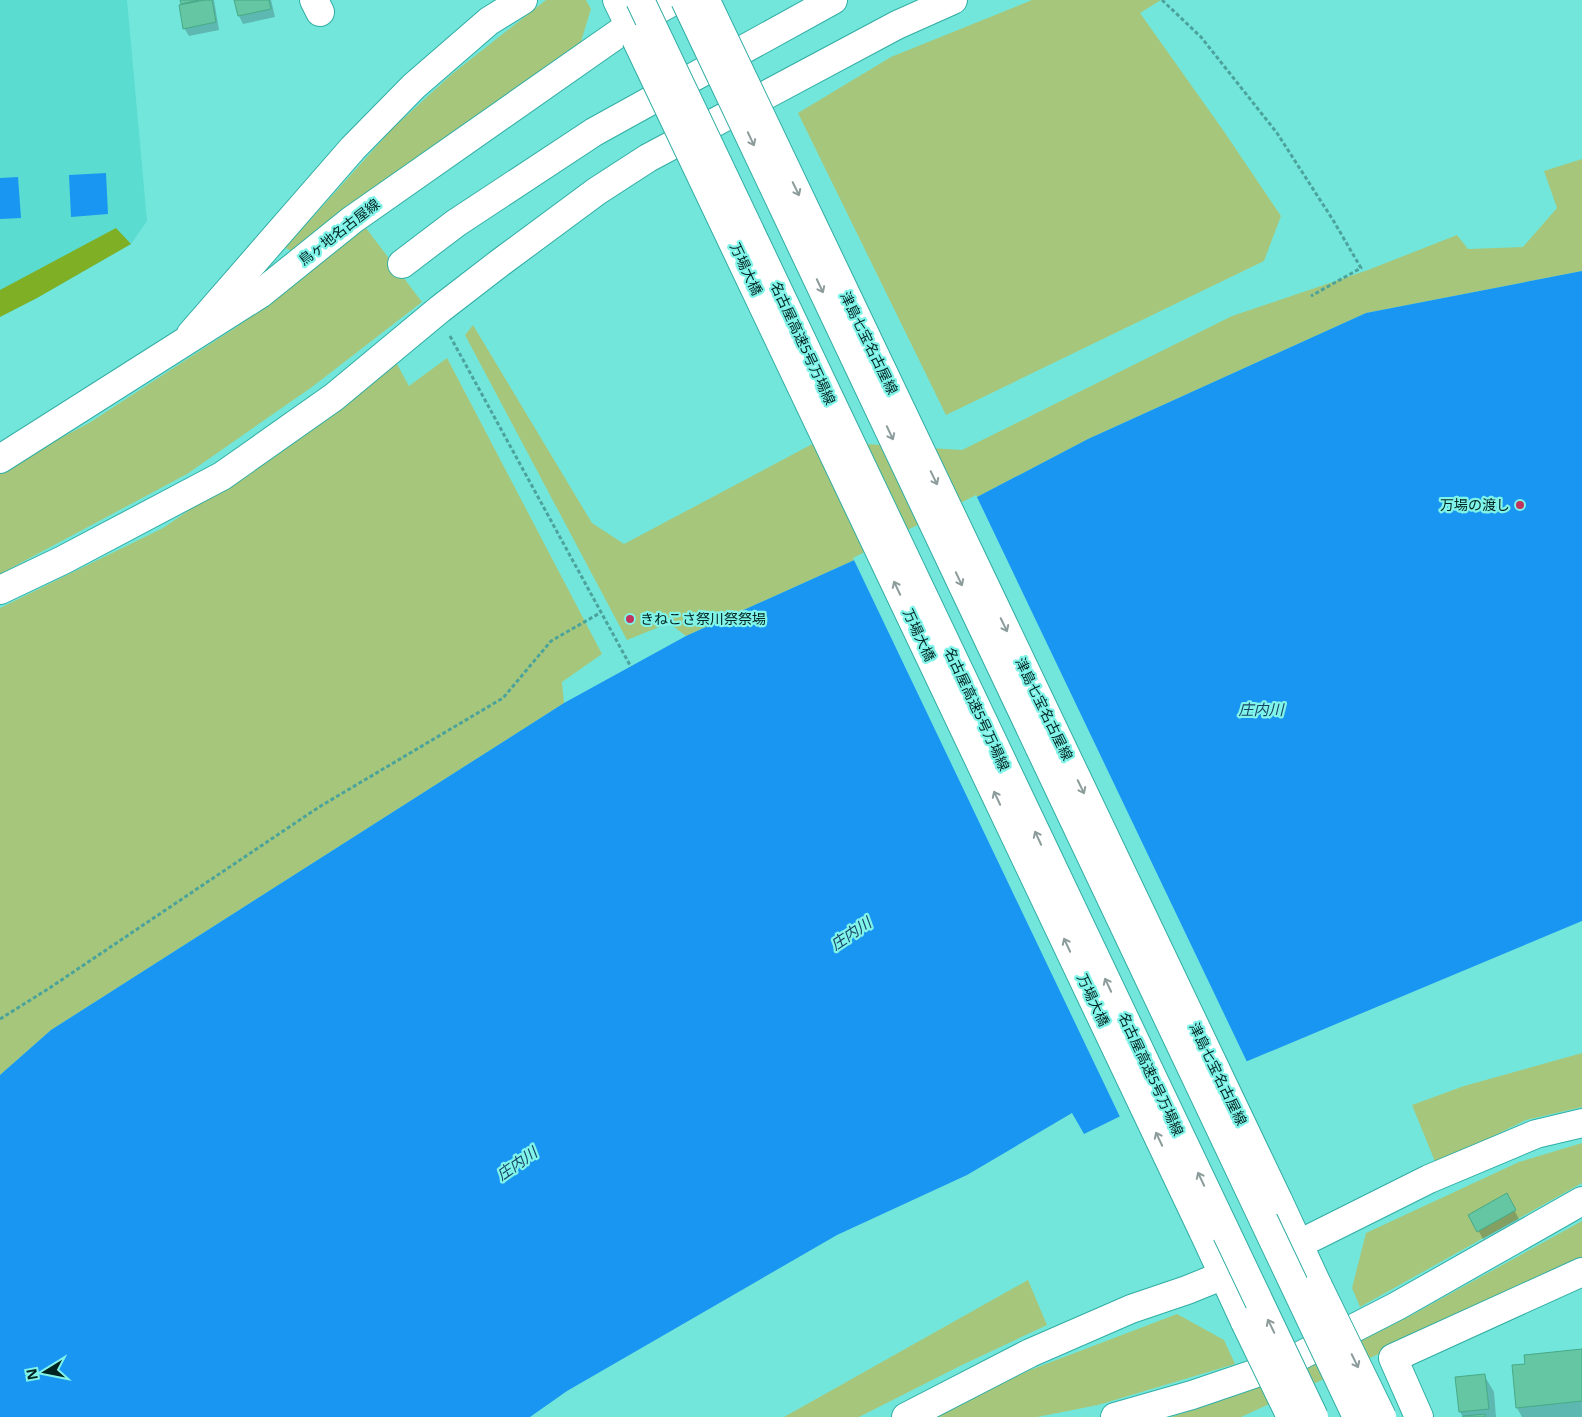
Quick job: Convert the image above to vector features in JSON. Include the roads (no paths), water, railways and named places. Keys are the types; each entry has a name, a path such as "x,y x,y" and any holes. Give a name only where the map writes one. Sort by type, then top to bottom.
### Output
{"main road":[{"path":"182,345 353,148 414,86 481,27 523,0"},
{"path":"617,0 633,32"},
{"name":"名古屋高速5号万場線","path":"640,0 1314,1417"},
{"name":"鳥ヶ地名古屋線","path":"0,459 260,294 352,220 633,32 675,0"},
{"path":"402,264 456,223 594,132 833,0"},
{"path":"0,590 62,560 222,476 334,397 440,309 596,191 648,158 897,25 953,0"},
{"path":"699,1 1357,1417"},
{"name":"津島七宝名古屋線","path":"699,1 1382,1417"},
{"name":"万場大橋","path":"633,32 1224,1275"},
{"path":"1299,1244 1429,1179 1536,1134 1582,1123"},
{"path":"1115,1417 1286,1363 1397,1306 1582,1201"},
{"path":"1419,1417 1392,1358 1582,1272"},
{"path":"906,1417 1030,1353 1130,1309 1187,1290 1224,1275 1291,1417"}],"water":[{"path":"106,173 108,214 71,217 69,175"},
{"path":"18,177 21,218 0,219 0,178"},
{"name":"庄内川","path":"1582,271 1582,921 1145,1104 1084,1134 1072,1113 967,1175 837,1235 567,1391 530,1417 0,1417 0,1075 51,1030 564,703 686,636 870,553 1088,439 1366,313"}],"place":[{"name":"万場の渡し","path":"1520,505"},
{"name":"きねこさ祭川祭祭場","path":"630,619"}]}
